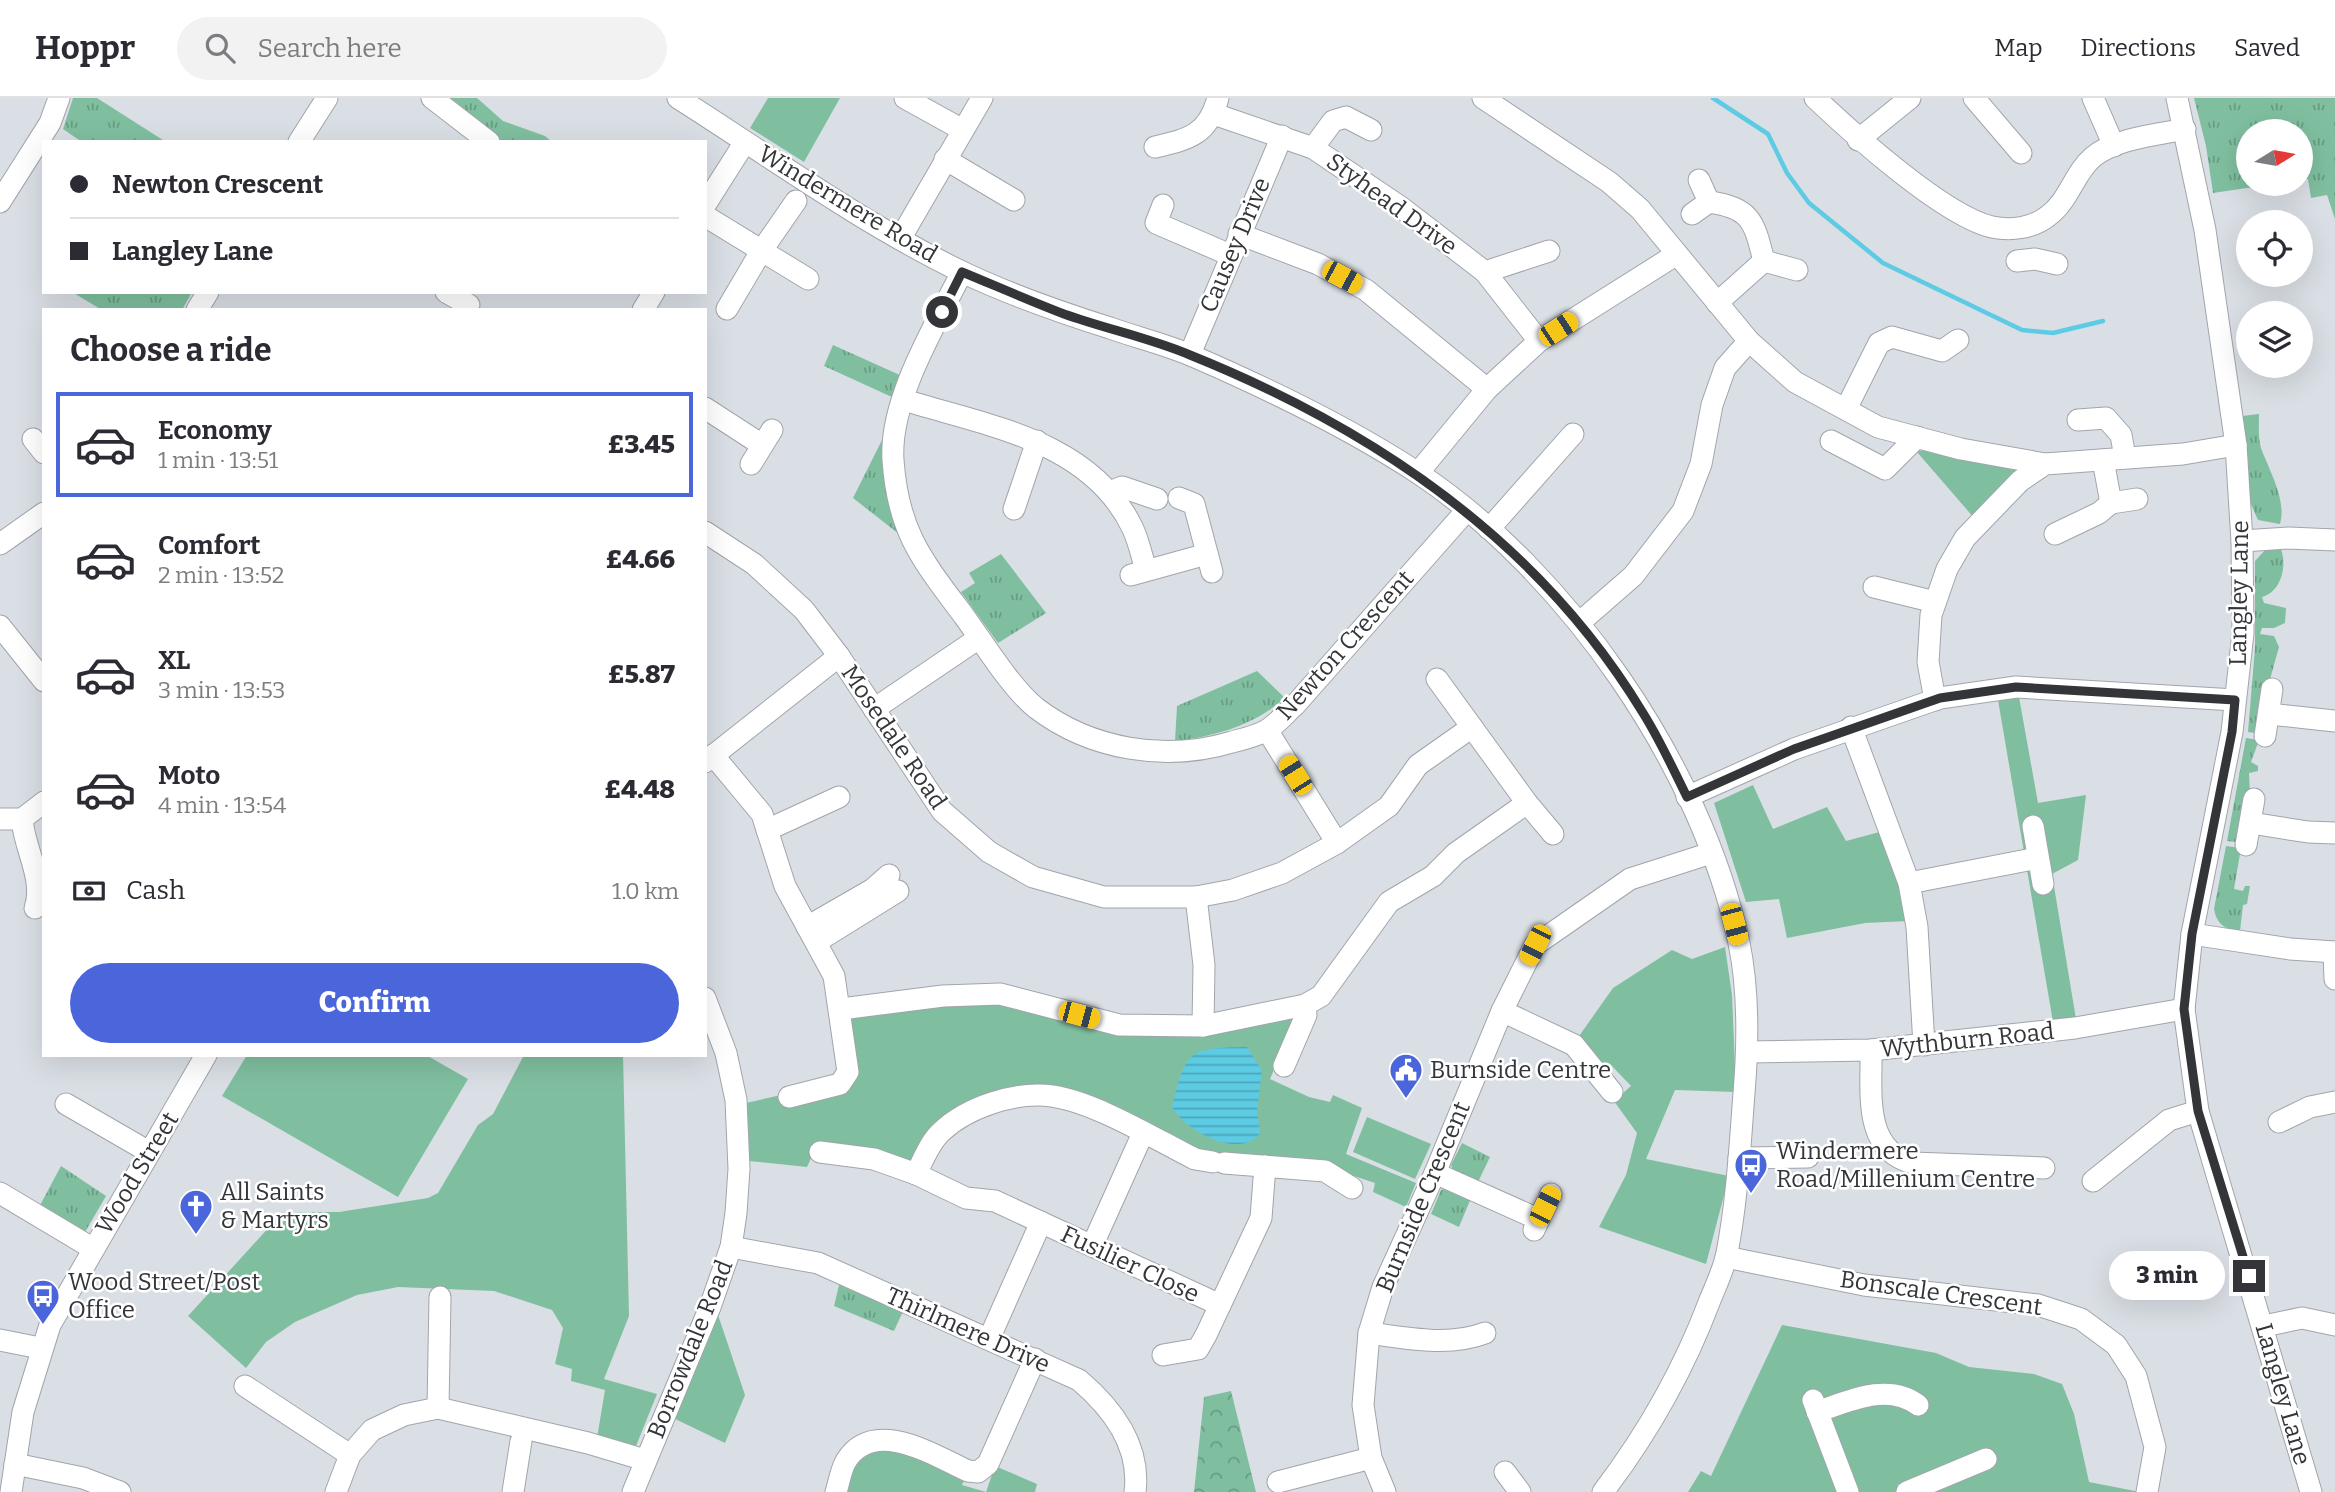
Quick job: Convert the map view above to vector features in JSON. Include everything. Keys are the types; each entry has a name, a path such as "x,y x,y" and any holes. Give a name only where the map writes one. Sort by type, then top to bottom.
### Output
{"street":[{"path":"0,202 50,123 59,98"},
{"path":"432,98 486,140"},
{"name":"Windermere Road","path":"678,98 790,173 900,239 962,272 1065,314 1190,354 1340,427 1418,473 1489,529 1579,623 1643,712 1687,797 1711,853 1740,947 1748,1052 1739,1158 1726,1257 1697,1334 1644,1439 1603,1492"},
{"path":"905,98 961,129"},
{"path":"900,239 961,129 982,98"},
{"path":"1483,98 1609,182 1640,209 1749,341 1795,382 1878,427 1961,449 2045,464 2182,454 2236,445"},
{"path":"1815,98 1858,140 1968,217 1990,227 2008,229 2028,226 2047,218 2061,205 2093,157 2114,146 2185,129"},
{"path":"1858,140 1910,98"},
{"path":"1974,98 2021,153"},
{"path":"2093,98 2114,146"},
{"name":"Langley Lane","path":"2177,98 2205,230 2236,445 2242,541 2243,633 2232,732 2192,934 2184,1009 2198,1111 2264,1326 2311,1492"},
{"path":"300,140 320,100"},
{"path":"1155,147 1193,138 1216,106"},
{"name":"Styhead Drive","path":"1216,106 1313,148 1402,208 1485,271 1539,341"},
{"path":"1313,148 1333,121 1346,117 1370,130"},
{"name":"Causey Drive","path":"1190,354 1282,136"},
{"path":"707,202 745,142"},
{"path":"945,159 1014,200"},
{"path":"1699,180 1701,208 1729,204 1744,212 1755,226 1764,261"},
{"path":"727,309 760,253 796,201"},
{"path":"1163,205 1156,223 1230,255"},
{"path":"707,217 760,253 808,279"},
{"path":"2028,226 2026,260 2057,264"},
{"path":"1239,234 1318,264 1366,290 1487,389"},
{"path":"1485,271 1549,251"},
{"path":"1418,473 1487,389 1539,341 1677,254"},
{"path":"1717,303 1764,261"},
{"path":"1764,261 1797,270"},
{"name":"Newton Crescent","path":"962,272 913,373 895,428 892,458 899,504 916,551 979,638 1034,707 1088,738 1124,748 1154,752 1206,750 1267,730 1295,705 1467,510"},
{"path":"450,294 469,305"},
{"path":"1846,409 1880,344 1892,337 1949,354"},
{"path":"1579,623 1633,576 1683,511 1700,464 1712,405 1724,368 1749,341"},
{"path":"904,400 1037,441 1087,470 1110,492 1133,529 1138,573 1209,563 1194,504 1179,498"},
{"path":"707,409 767,438 751,464"},
{"path":"2078,421 2106,418 2121,435 2125,457"},
{"path":"1489,529 1548,448 1573,434"},
{"path":"1832,441 1885,469 1917,437"},
{"path":"1014,509 1037,441"},
{"path":"2103,460 2111,503"},
{"path":"1934,700 1928,662 1931,615 1947,569 1965,538 2020,481 2045,464"},
{"path":"1110,492 1122,487 1157,499"},
{"path":"2055,534 2099,513 2111,503 2137,499"},
{"path":"0,544 42,514"},
{"name":"Mosedale Road","path":"707,533 754,564 804,610 839,656 942,811 989,852 1033,877 1104,897 1196,897 1233,890 1282,873 1337,843 1389,806 1418,765 1472,727"},
{"path":"2242,541 2289,538 2335,540"},
{"path":"1874,587 1935,602"},
{"path":"0,625 42,678"},
{"path":"874,709 979,638"},
{"path":"789,1097 830,1088 845,1080 847,1056 834,976 785,886 767,830 753,801 709,758 839,656"},
{"path":"1437,678 1527,803 1553,834"},
{"path":"1687,797 1851,727 1934,700 2016,687 2235,700"},
{"path":"2265,736 2272,689"},
{"path":"2269,714 2335,721"},
{"path":"1851,727 1909,883 1917,927 1924,1045"},
{"path":"1267,730 1337,843"},
{"path":"767,830 839,797"},
{"path":"2246,845 2254,799"},
{"path":"841,1009 943,996 1000,994 1119,1025 1203,1026 1305,1006 1321,996 1333,975 1390,902 1433,876 1456,853 1527,803"},
{"path":"0,819 22,819 42,804"},
{"path":"22,819 23,837 40,893 35,908"},
{"path":"2251,823 2308,832 2335,833"},
{"path":"2033,826 2043,884"},
{"name":"Burnside Crescent","path":"1385,1492 1371,1458 1363,1405 1369,1334 1383,1287 1435,1172 1502,1011 1535,945 1630,879 1711,853"},
{"path":"1909,883 2038,858"},
{"path":"811,935 893,883"},
{"path":"1196,897 1204,965 1203,1026"},
{"path":"2192,934 2290,949 2334,952 2335,979"},
{"name":"Borrowdale Road","path":"633,1492 710,1307 731,1247 739,1169 736,1100 726,1053 707,1003"},
{"path":"1284,1066 1306,1014 1305,1006"},
{"name":"Wythburn Road","path":"1748,1052 1871,1050 1924,1045 2075,1028 2184,1009"},
{"path":"1502,1011 1574,1045 1612,1092"},
{"path":"1871,1050 1875,1128 1880,1141 1898,1157 1913,1163 2044,1168"},
{"name":"Wood Street","path":"11,1492 23,1412 40,1348 50,1325 92,1248 205,1057"},
{"path":"916,1174 940,1133 963,1115 991,1104 1033,1095 1054,1096 1098,1112 1195,1159 1325,1171 1352,1188"},
{"path":"2279,1122 2310,1107 2335,1102"},
{"path":"65,1104 149,1152"},
{"path":"2093,1181 2169,1120 2198,1111"},
{"path":"1093,1244 1143,1133"},
{"name":"Fusilier Close","path":"820,1152 874,1158 966,1198 995,1201 1220,1305"},
{"path":"1739,1158 1808,1157"},
{"name":"Fusilier Close","path":"1163,1355 1198,1349 1261,1218 1265,1166"},
{"path":"1435,1172 1536,1225 1551,1194"},
{"path":"0,1193 92,1248"},
{"path":"989,1339 1041,1222"},
{"name":"Thirlmere Drive","path":"731,1247 818,1262 1079,1380 1105,1402 1123,1430 1133,1458 1135,1492"},
{"name":"Bonscale Crescent","path":"1726,1257 1864,1285 2038,1305 2081,1319 2116,1345 2136,1376 2155,1447 2147,1492"},
{"path":"438,1408 440,1297"},
{"path":"2264,1326 2302,1318 2335,1325"},
{"path":"1369,1334 1421,1340 1471,1339 1485,1333"},
{"path":"0,1340 40,1348"},
{"path":"836,1492 846,1461 860,1448 878,1441 900,1440 968,1471 978,1472 988,1464 1035,1359"},
{"path":"245,1386 350,1455"},
{"path":"1848,1492 1815,1406 1867,1395 1906,1396 1918,1405"},
{"path":"336,1492 350,1455 372,1430 390,1421 438,1408 588,1443 645,1461"},
{"path":"513,1492 521,1441"},
{"path":"1278,1481 1371,1458"},
{"path":"1907,1492 1986,1459"},
{"path":"15,1464 66,1483 120,1492"},
{"path":"1505,1472 1520,1492"}],"green space":[{"path":"73,98 97,98 163,140 79,140 63,129"},
{"path":"444,98 477,98 503,121 550,140 499,140"},
{"path":"768,98 840,98 804,162 750,128"},
{"path":"2194,98 2335,98 2335,219 2327,195 2311,198 2314,196 2314,119 2236,119 2236,190 2213,193 2206,146"},
{"path":"75,294 191,294 183,308 99,308"},
{"path":"833,345 902,376 894,398 824,366"},
{"path":"2259,414 2261,448 2281,505 2280,524 2258,520 2250,502 2242,416"},
{"path":"886,432 899,534 853,498"},
{"path":"1933,446 2027,472 1975,519 1917,452"},
{"path":"2280,547 2282,576 2274,589 2262,597 2264,603 2286,608 2285,623 2274,628 2262,628 2260,634 2274,636 2279,647 2255,733 2248,732 2255,648 2255,561 2266,549"},
{"path":"1001,554 1046,613 998,643 961,592 975,583 969,573"},
{"path":"1257,671 1285,698 1234,728 1175,741 1177,706"},
{"path":"2019,697 2038,803 2086,795 2078,860 2052,874 2076,1019 2053,1022 1998,700"},
{"path":"2246,738 2259,740 2251,762 2258,766 2258,771 2249,773 2250,794 2236,842 2227,841"},
{"path":"1753,785 1773,829 1827,807 1846,841 1887,830 1909,921 1865,923 1787,938 1779,899 1746,902 1714,803"},
{"path":"2226,846 2241,848 2234,889 2243,891 2245,886 2250,886 2247,904 2243,905 2240,931 2222,925 2214,909"},
{"path":"1725,947 1732,995 1736,1092 1675,1090 1646,1159 1729,1176 1706,1264 1599,1227 1626,1175 1637,1133 1614,1101 1631,1086 1611,1065 1604,1069 1577,1039 1613,988 1672,950 1692,959"},
{"path":"968,1001 1000,1002 1215,1031 1296,1018 1270,1079 1309,1097 1330,1102 1333,1095 1362,1108 1346,1154 1416,1183 1406,1207 1373,1192 1375,1183 1324,1166 1218,1156 1189,1149 1086,1100 998,1096 916,1162 906,1164 817,1145 807,1167 749,1161 746,1103 781,1095 843,1090 847,1022 855,1014"},
{"path":"246,1057 430,1057 468,1079 398,1197 222,1096"},
{"path":"523,1057 623,1057 629,1316 604,1379 657,1394 636,1446 597,1438 605,1390 571,1381 572,1369 555,1364 563,1328 552,1310 494,1291 398,1287 357,1295 295,1322 266,1342 246,1368 188,1316 283,1212 339,1212 428,1198 438,1193 478,1125 493,1114"},
{"path":"1367,1117 1431,1144 1415,1179 1353,1152"},
{"path":"1462,1143 1490,1157 1477,1184 1454,1173 1451,1165"},
{"path":"61,1166 106,1196 84,1234 38,1209"},
{"path":"1447,1188 1471,1198 1459,1227 1431,1214 1441,1190"},
{"path":"840,1281 904,1309 894,1331 834,1306"},
{"path":"717,1312 745,1395 725,1443 669,1416"},
{"path":"1782,1325 1936,1353 1969,1367 2034,1374 2062,1384 2074,1414 2089,1482 2140,1492 1688,1492 1701,1471 1711,1476"},
{"path":"1231,1391 1256,1492 1194,1492 1204,1397"},
{"path":"895,1446 966,1476 962,1485 986,1492 840,1492 850,1472 860,1460 873,1452"},
{"path":"995,1466 1037,1484 1035,1492 986,1492"}],"water":[{"path":"1247,1047 1262,1071 1257,1111 1260,1133 1251,1141 1240,1144 1213,1139 1188,1125 1172,1107 1181,1074 1186,1063 1201,1051"}],"waterway":[{"path":"1713,98 1768,134 1787,173 1809,203 1883,263 2022,330 2053,333 2103,321"}],"place":[{"name":"Burnside Centre","path":"1406,1100"},
{"name":"Windermere Road/Millenium Centre","path":"1751,1195"},
{"name":"All Saints & Martyrs","path":"196,1236"},
{"name":"Wood Street/Post Office","path":"43,1326"}],"route":[{"path":"942,312 962,272 1065,314 1190,354 1340,427 1418,473 1489,529 1579,623 1643,712 1687,797 1794,749 1940,698 2016,687 2235,700 2232,732 2192,934 2184,1009 2198,1111 2249,1276"}]}
